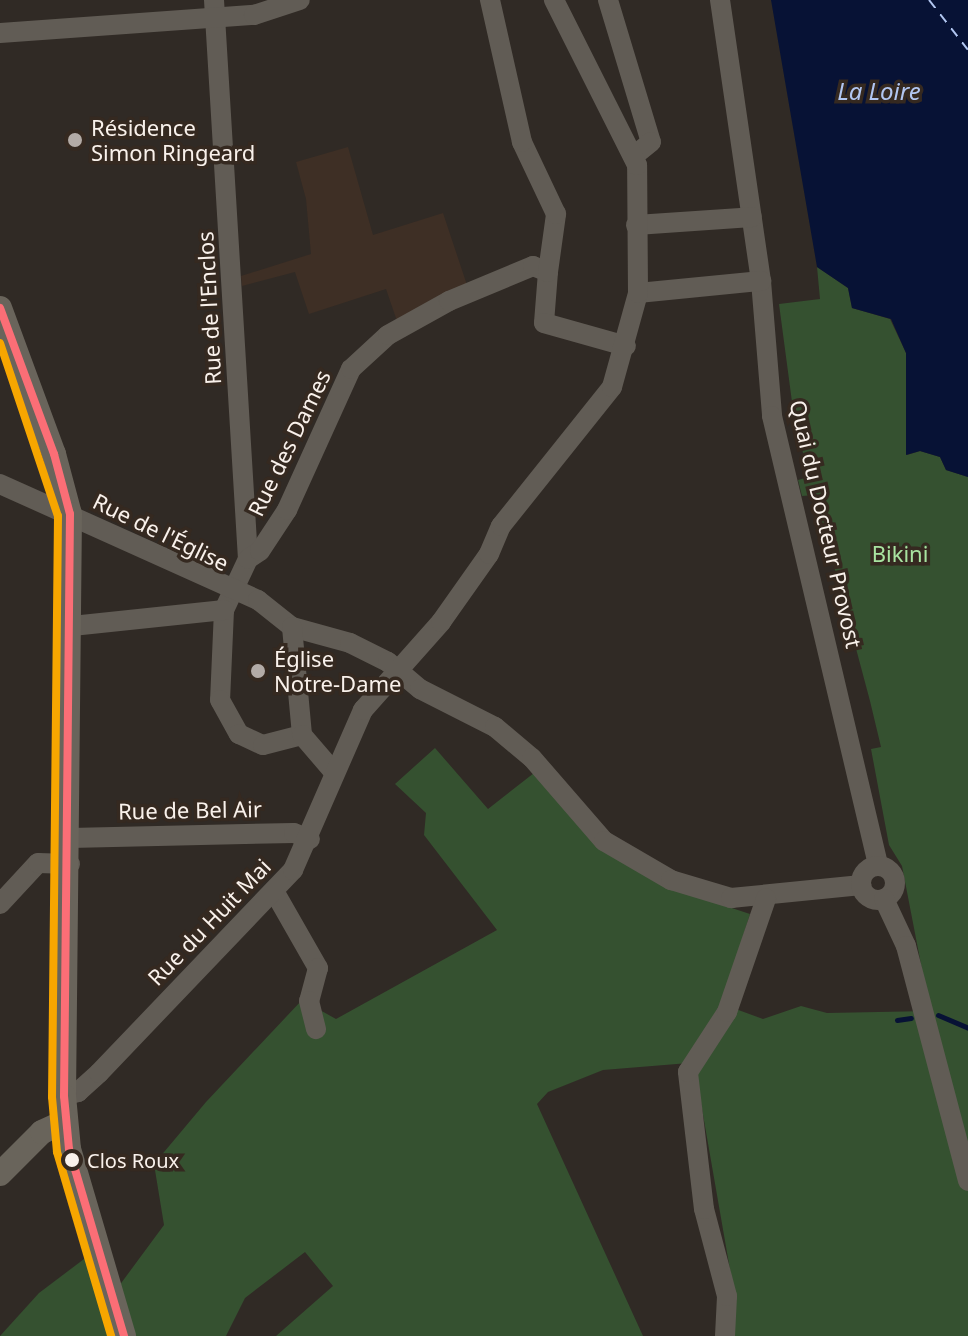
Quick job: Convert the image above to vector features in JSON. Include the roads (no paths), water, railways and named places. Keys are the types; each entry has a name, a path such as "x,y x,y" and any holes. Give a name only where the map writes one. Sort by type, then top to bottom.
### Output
{"main road":[{"path":"0,308 54,454 70,514 70,864 64,1096 69,1149 124,1336"},
{"path":"0,1174 54,1122 66,1121"},
{"path":"17,1155 69,1149"}],"street":[{"path":"0,33 215,8 254,15 300,0"},
{"path":"554,0 635,155 651,142 608,0"},
{"name":"Quai du Docteur Provost","path":"720,0 761,281 772,416 878,866"},
{"path":"497,2 522,142 556,214 556,244 548,272 544,323 626,346"},
{"name":"Rue de l'Enclos","path":"215,8 248,559 228,601"},
{"name":"Rue du Huit Mai","path":"64,1096 99,1073 274,891 310,839 333,771 363,710 460,597 501,526 612,387 626,346 638,293 635,155"},
{"path":"636,225 752,217"},
{"name":"Rue des Dames","path":"248,559 260,551 287,510 351,369 388,335 449,301 533,266 548,272"},
{"path":"638,293 761,281"},
{"name":"Rue de l'Église","path":"0,484 70,514 228,601 258,600 292,627"},
{"path":"72,626 228,601 220,700 239,734 263,745 302,735"},
{"path":"333,771 302,735 292,627 350,643 397,669 420,689 495,727 532,758 604,841 636,864 700,891 766,899 861,885"},
{"name":"Rue de Bel Air","path":"70,838 294,833 310,839"},
{"path":"0,904 38,863 70,864"},
{"path":"878,866 895,877 893,893 884,899 870,898 861,885 867,870 878,866"},
{"path":"274,891 318,968 309,1001 316,1029"},
{"path":"725,1336 727,1296 704,1209 688,1072 727,1012 766,899"},
{"path":"884,899 906,946 968,1181"}],"water":[{"name":"La Loire","path":"771,0 968,0 968,477 946,470 940,457 920,451 906,455 906,353 891,319 852,308 848,288 817,267"}],"waterway":[{"path":"938,1015 968,1028"},
{"path":"897,1020 911,1018"}],"place":[{"name":"Résidence Simon Ringeard","path":"75,140"},
{"name":"Église Notre-Dame","path":"258,671"},
{"name":"Clos Roux","path":"72,1160"}],"park label":[{"name":"Bikini","path":"900,554"}]}
